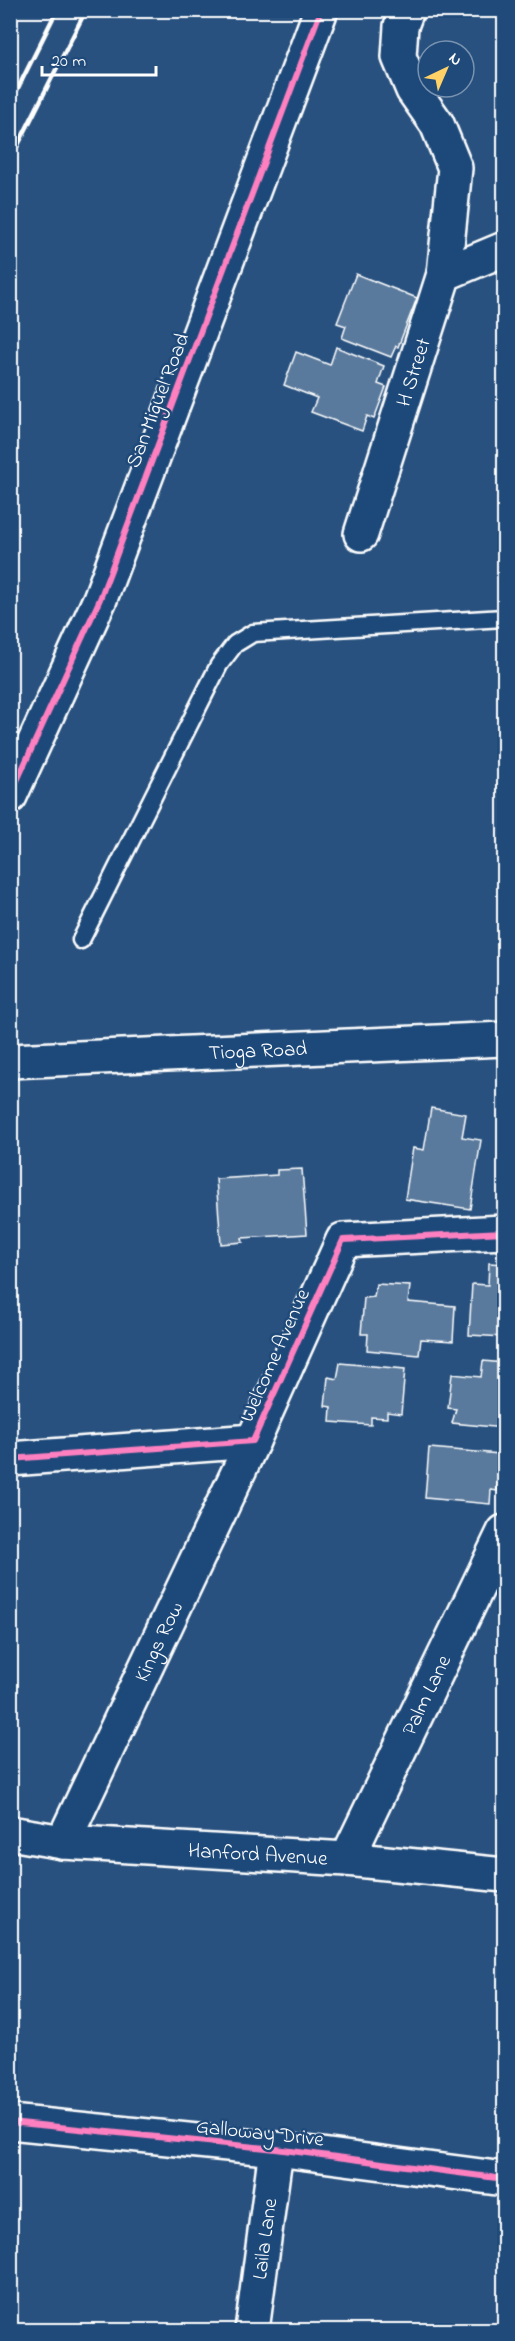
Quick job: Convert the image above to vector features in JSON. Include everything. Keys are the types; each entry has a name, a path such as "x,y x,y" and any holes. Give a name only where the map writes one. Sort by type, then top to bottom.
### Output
{"street":[{"name":"San Miguel Road","path":"10,796 100,599 321,10"},
{"name":"H Street","path":"361,534 444,274 455,168 437,124 413,90 399,57 401,26 407,10"},
{"path":"444,274 504,249"},
{"name":"Tioga Road","path":"10,1061 504,1039"},
{"name":"Welcome Avenue","path":"10,1459 253,1441 343,1240 504,1232"},
{"name":"Kings Row","path":"63,1842 253,1441"},
{"name":"Palm Lane","path":"347,1859 504,1532"},
{"name":"Hanford Avenue","path":"10,1833 63,1842 347,1859 504,1875"},
{"name":"Galloway Drive","path":"11,2126 276,2149 504,2179"},
{"name":"Laila Lane","path":"252,2331 276,2149"}],"lane":[{"path":"81,940 219,665 235,644 253,633 504,618"}],"building":[{"path":"356,274 417,298 398,347 396,346 391,357 342,338 346,326 337,323"},
{"path":"336,347 384,366 378,384 386,387 374,419 367,416 362,431 311,412 317,398 284,385 296,352 330,365"},
{"path":"431,1108 466,1114 462,1137 481,1140 470,1209 405,1199 413,1148 424,1150"},
{"path":"302,1169 307,1234 242,1238 243,1242 221,1244 216,1179 277,1175 277,1170"},
{"path":"489,1263 504,1264 504,1337 469,1335 472,1284 488,1285"},
{"path":"376,1284 410,1286 408,1302 455,1306 453,1341 421,1339 419,1355 367,1350 368,1334 361,1334 364,1298 374,1297"},
{"path":"483,1361 504,1363 504,1428 452,1423 456,1409 448,1408 452,1374 481,1377"},
{"path":"340,1363 405,1369 401,1414 387,1412 387,1418 371,1417 371,1425 330,1422 331,1407 325,1406 328,1377 337,1379"},
{"path":"429,1448 500,1454 497,1491 491,1490 490,1504 425,1498"}],"railway":[{"path":"10,104 57,10"},
{"path":"10,161 86,10"}],"cycle path":[{"path":"10,796 100,599 321,10"},
{"path":"10,1459 253,1441 343,1240 504,1232"},
{"path":"10,2122 276,2149 504,2179"}]}
